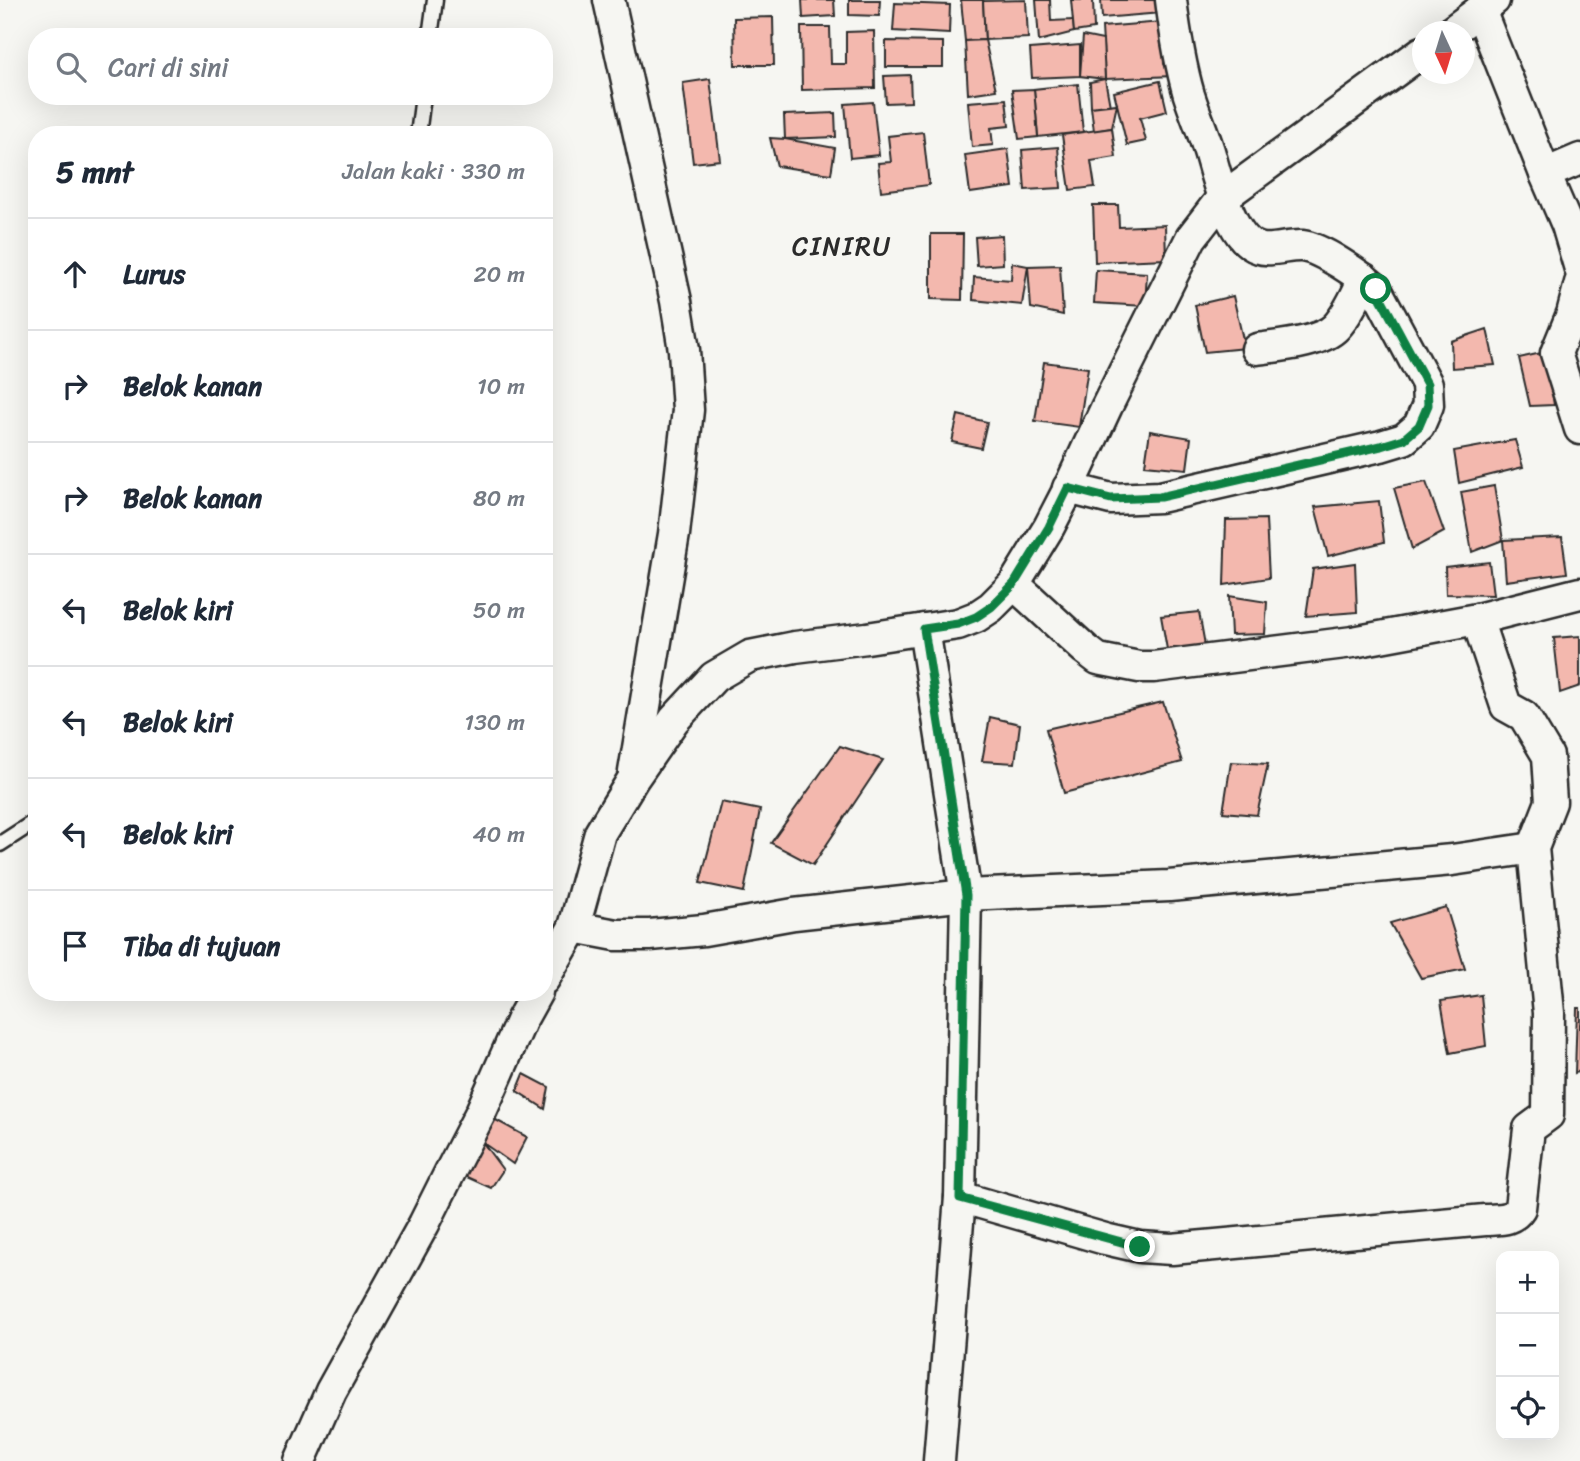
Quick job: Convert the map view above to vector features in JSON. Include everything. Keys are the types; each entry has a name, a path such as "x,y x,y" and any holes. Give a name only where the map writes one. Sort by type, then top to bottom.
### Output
{"street":[{"path":"610,0 676,301 684,350 688,410 674,534 633,779"},
{"path":"1067,491 1111,499 1160,497 1368,449 1404,439 1419,426 1428,405 1427,384 1376,289 1323,254 1304,246 1260,249 1244,240 1222,198 1189,95 1171,0"},
{"path":"1466,21 1487,5 1545,174 1567,225 1580,269"},
{"path":"553,963 574,926 600,833 674,720 715,677 750,656 958,624 991,607 1014,584 1049,527 1191,238 1222,198 1412,60"},
{"path":"1545,174 1580,159"},
{"path":"1257,349 1309,341 1334,329 1347,312 1364,279"},
{"path":"1580,283 1572,314 1556,353 1580,429"},
{"path":"1014,584 1098,659 1139,667 1353,642 1477,619 1580,593"},
{"path":"960,1198 1105,1239 1140,1247 1172,1250 1506,1219 1516,1215 1520,1208 1529,1129 1548,1115 1549,1013 1533,848 1552,803 1548,756 1524,716 1506,706 1477,619"},
{"path":"924,629 966,895 960,1198 939,1461"},
{"path":"574,926 616,935 650,935 704,930 793,914 966,895 1169,886 1452,860 1533,848"},
{"path":"300,1461 331,1391 424,1224 480,1114 532,1001"}],"lane":[{"path":"431,28 435,0"},
{"path":"419,126 422,105"},
{"path":"0,844 28,826"}],"building":[{"path":"802,0 834,0 835,16 803,18"},
{"path":"849,0 880,0 879,16 849,15"},
{"path":"961,0 983,0 985,40 965,41"},
{"path":"1026,0 1028,38 985,40 983,1"},
{"path":"1036,0 1050,0 1051,21 1073,20 1074,32 1039,41"},
{"path":"1071,0 1093,0 1094,29 1074,32"},
{"path":"1101,0 1160,0 1161,13 1102,18"},
{"path":"895,3 950,5 949,34 893,31"},
{"path":"773,17 774,65 735,65 734,18"},
{"path":"1162,22 1164,64 1172,76 1105,79 1102,27"},
{"path":"801,27 830,27 831,64 846,64 846,32 874,31 875,88 802,90"},
{"path":"1083,36 1103,40 1105,79 1080,76"},
{"path":"985,40 996,90 968,94 965,41"},
{"path":"886,41 943,42 943,67 886,67"},
{"path":"1080,45 1080,76 1032,78 1030,49"},
{"path":"910,75 911,102 886,103 884,76"},
{"path":"710,79 720,160 693,163 683,83"},
{"path":"1105,79 1110,106 1091,107 1090,82"},
{"path":"1160,81 1167,111 1140,118 1146,141 1127,145 1114,92"},
{"path":"1078,84 1083,132 1038,137 1034,89"},
{"path":"1034,89 1038,137 1019,139 1012,90"},
{"path":"1006,99 1009,126 991,128 993,145 972,147 968,102"},
{"path":"873,102 879,155 850,158 845,104"},
{"path":"1117,104 1112,128 1094,131 1091,107"},
{"path":"835,113 836,137 785,139 784,115"},
{"path":"1112,128 1116,157 1091,161 1095,187 1070,190 1062,135"},
{"path":"923,132 929,185 881,191 878,163 891,162 888,136"},
{"path":"770,138 835,148 831,174 777,166"},
{"path":"1058,147 1061,188 1025,190 1022,150"},
{"path":"1008,149 1013,187 970,193 965,155"},
{"path":"1093,205 1118,205 1119,227 1165,225 1166,259 1095,262"},
{"path":"931,234 963,234 962,300 931,299"},
{"path":"1002,235 1003,264 977,266 975,237"},
{"path":"1012,263 1028,266 1022,305 973,300 974,277 1011,280"},
{"path":"1060,265 1063,315 1031,308 1028,266"},
{"path":"1096,270 1147,273 1145,306 1094,303"},
{"path":"1233,296 1245,348 1205,352 1195,305"},
{"path":"1487,329 1495,365 1452,368 1451,341"},
{"path":"1546,352 1554,405 1530,406 1519,358"},
{"path":"1044,362 1088,368 1079,427 1035,421"},
{"path":"958,415 987,422 981,448 952,442"},
{"path":"1150,431 1191,438 1187,469 1145,465"},
{"path":"1515,440 1523,467 1459,483 1454,451"},
{"path":"1426,482 1444,532 1412,549 1394,488"},
{"path":"1494,486 1503,540 1472,552 1461,492"},
{"path":"1379,501 1384,542 1328,556 1315,507"},
{"path":"1266,519 1269,578 1224,585 1226,520"},
{"path":"1562,537 1567,573 1506,581 1503,540"},
{"path":"1489,562 1493,595 1446,594 1445,567"},
{"path":"1355,563 1357,612 1306,616 1313,569"},
{"path":"1229,596 1267,602 1265,634 1231,635"},
{"path":"1199,612 1205,645 1168,655 1161,616"},
{"path":"1580,636 1580,686 1560,693 1554,638"},
{"path":"1163,702 1182,762 1064,793 1046,729"},
{"path":"990,717 1020,724 1015,763 982,761"},
{"path":"840,746 883,760 813,865 771,843"},
{"path":"1231,762 1268,764 1257,815 1223,812"},
{"path":"721,802 760,810 744,892 700,883"},
{"path":"1446,907 1465,969 1421,978 1390,923"},
{"path":"1481,995 1486,1046 1450,1053 1441,1001"},
{"path":"1577,1008 1580,1008 1580,1071 1575,1073"},
{"path":"524,1074 549,1087 545,1109 517,1091"},
{"path":"494,1119 527,1137 513,1164 483,1143"},
{"path":"483,1143 503,1170 491,1188 451,1170"}],"district":[{"name":"CINIRU","path":"842,246"}],"route":[{"path":"1140,1247 960,1198 966,895 924,629 958,624 991,607 1014,584 1049,527 1068,488 1111,499 1160,497 1404,439 1419,426 1428,405 1427,384 1376,289"}]}
